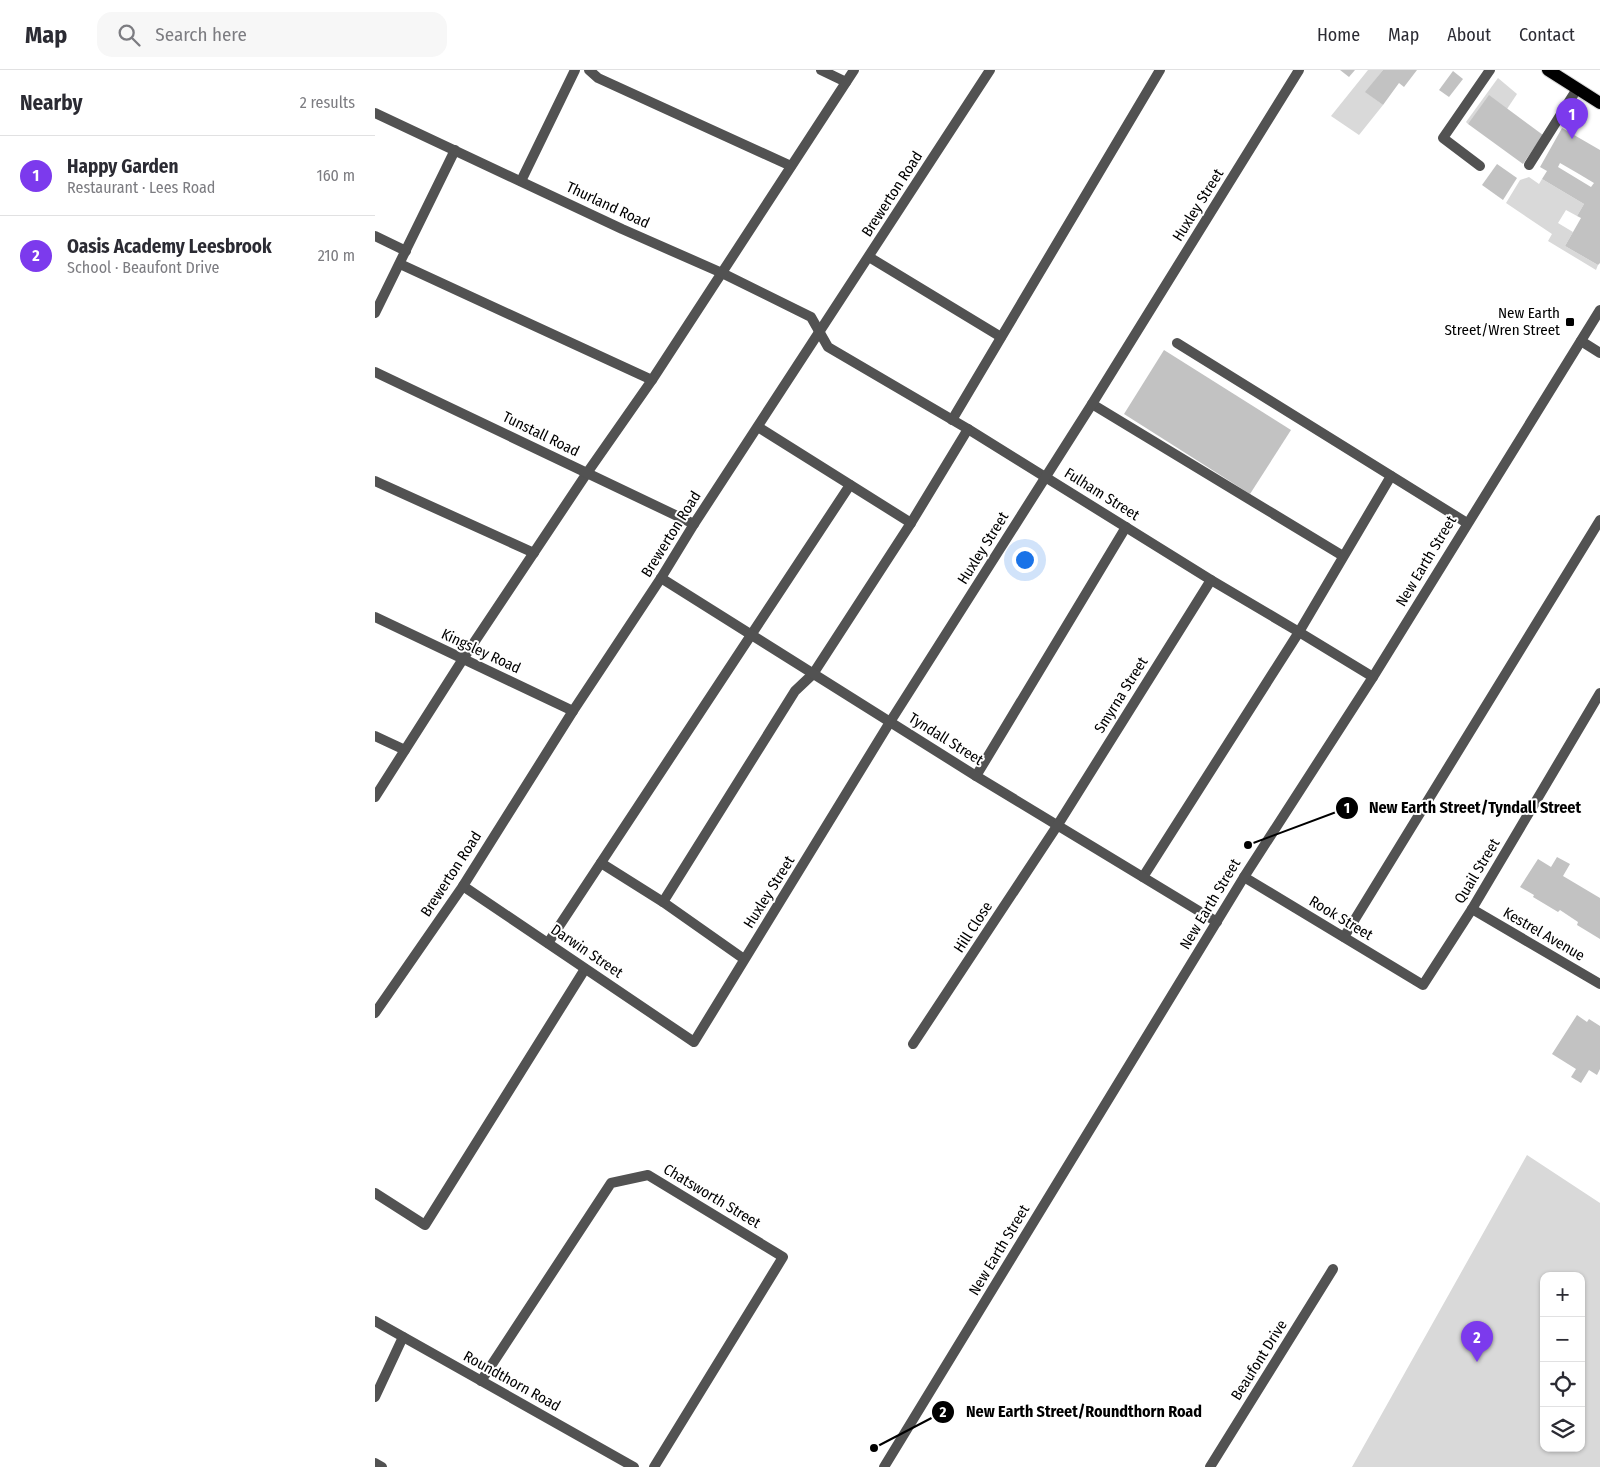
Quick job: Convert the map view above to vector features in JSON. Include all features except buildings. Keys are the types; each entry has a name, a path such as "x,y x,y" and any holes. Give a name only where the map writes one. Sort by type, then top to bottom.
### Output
{"main road":[{"path":"1548,70 1600,103"}],"street":[{"path":"521,181 575,70"},
{"path":"589,70 598,78 791,166"},
{"path":"821,70 846,82"},
{"path":"375,797 463,659 587,473 652,380 854,70"},
{"name":"Brewerton Road","path":"375,1013 463,886 573,711 990,70"},
{"path":"952,420 1160,70"},
{"name":"Huxley Street","path":"693,1042 890,722 1092,404 1299,70"},
{"path":"1480,166 1443,138 1490,70"},
{"path":"1529,165 1577,89"},
{"name":"Thurland Road","path":"375,113 622,229 723,273 811,317 820,332"},
{"path":"375,313 455,150"},
{"path":"375,236 406,251"},
{"path":"869,256 1001,337"},
{"path":"400,264 652,380"},
{"name":"New Earth Street","path":"884,1467 1244,876 1373,677 1600,310"},
{"name":"Fulham Street","path":"820,332 828,347 968,429 1211,580 1373,677"},
{"path":"1581,341 1600,353"},
{"path":"1177,343 1467,523"},
{"name":"Tunstall Road","path":"375,372 694,524"},
{"path":"1092,404 1343,556"},
{"path":"758,427 911,523"},
{"path":"663,902 795,691 813,674 911,523 968,429"},
{"path":"1143,878 1299,632 1387,474"},
{"path":"375,481 534,553"},
{"path":"548,944 850,485"},
{"path":"1344,937 1600,520"},
{"path":"976,776 1126,527"},
{"name":"Tyndall Street","path":"661,578 976,776 1217,922"},
{"name":"Smyrna Street","path":"1057,826 1211,580"},
{"name":"Kingsley Road","path":"375,617 573,711"},
{"name":"Quail Street","path":"1423,985 1472,909 1600,693"},
{"path":"375,736 405,750"},
{"name":"Hill Close","path":"913,1044 1057,826"},
{"path":"601,863 663,902 744,960"},
{"name":"Rook Street","path":"1244,876 1423,985"},
{"name":"Darwin Street","path":"463,886 693,1042"},
{"name":"Kestrel Avenue","path":"1472,909 1600,984"},
{"path":"375,1193 425,1225 585,969"},
{"name":"Chatsworth Street","path":"481,1381 611,1183 648,1175 783,1257 653,1467"},
{"name":"Beaufont Drive","path":"1210,1467 1333,1269"},
{"name":"Roundthorn Road","path":"375,1321 634,1467"},
{"path":"375,1397 403,1337"},
{"path":"375,1463 381,1467"}],"shaded area":[{"path":"1368,70 1383,70 1366,92 1383,105 1359,135 1331,116"},
{"path":"1498,78 1517,94 1507,109 1468,124 1466,122"},
{"path":"1529,177 1539,184 1542,179 1584,204 1577,216 1566,210 1558,223 1573,232 1565,246 1598,265 1596,270 1548,241 1552,234 1506,203 1520,180"},
{"path":"1527,1155 1600,1203 1600,1467 1352,1467"}],"place":[{"name":"Happy Garden","path":"1572,139"},
{"name":"New Earth Street/Wren Street","path":"1570,322"},
{"name":"New Earth Street/Tyndall Street","path":"1248,845"},
{"name":"Oasis Academy Leesbrook","path":"1477,1362"},
{"name":"New Earth Street/Roundthorn Road","path":"874,1448"}]}
